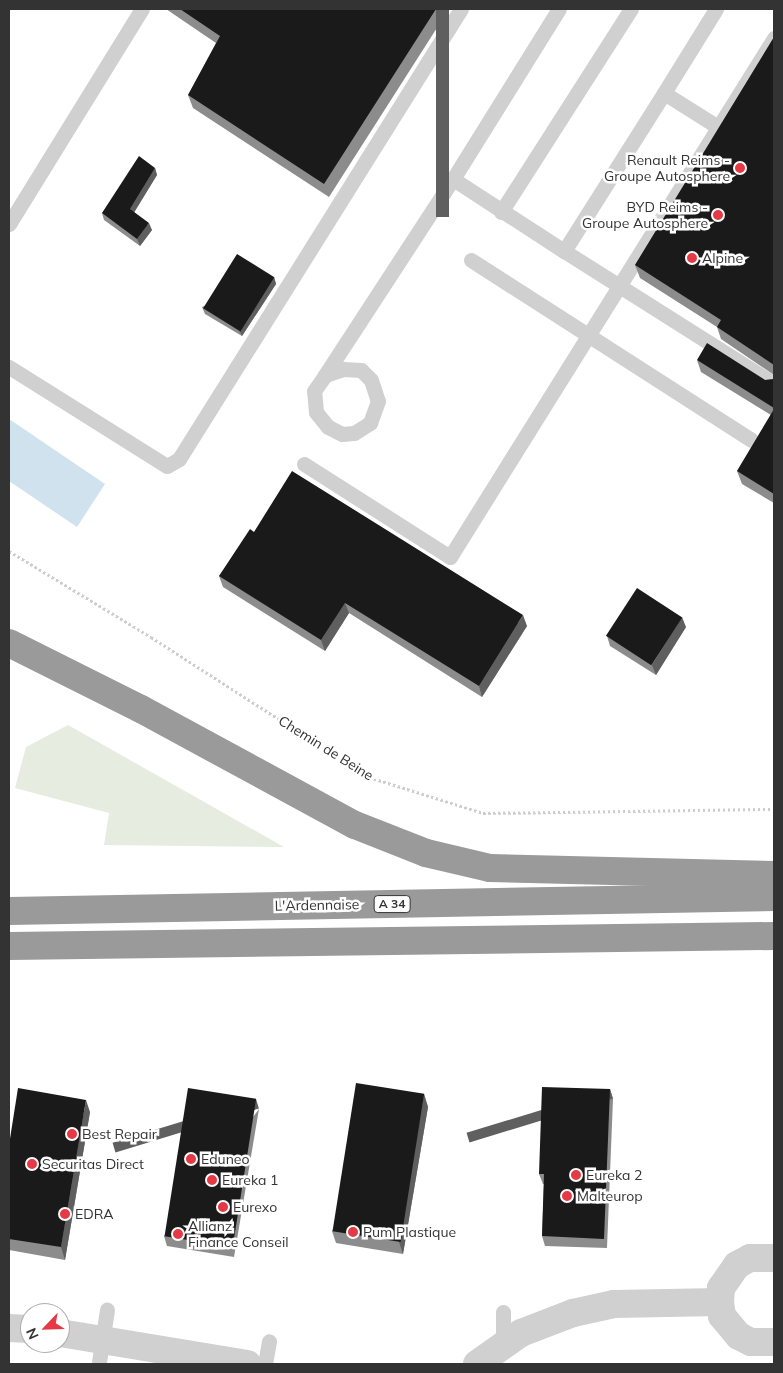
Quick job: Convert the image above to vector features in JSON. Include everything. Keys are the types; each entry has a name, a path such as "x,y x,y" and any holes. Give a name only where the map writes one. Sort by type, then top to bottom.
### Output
{"highway":[{"path":"9,643 141,709 355,825 426,853 490,868 774,876"},
{"name":"L'Ardennaise","path":"9,911 774,897"},
{"path":"9,946 774,936"}],"street":[{"path":"774,1258 750,1258 737,1265 721,1288 720,1302 722,1316 739,1336 752,1342 774,1342"},
{"path":"477,1364 521,1334 573,1313 614,1304 720,1302"},
{"path":"70,1338 100,1351 247,1364"}],"lane":[{"path":"9,224 142,9"},
{"path":"9,367 167,466 179,459 461,9"},
{"path":"325,375 343,369 361,370 371,380 378,401 370,422 354,432 342,434 328,427 316,412 314,391 453,179 558,9"},
{"path":"501,212 631,9"},
{"path":"564,252 716,9"},
{"path":"304,464 450,557 774,38"},
{"path":"664,93 718,127"},
{"path":"453,179 617,287 774,384"},
{"path":"471,260 751,440"},
{"path":"100,1351 107,1310"},
{"path":"503,1312 503,1346"},
{"path":"265,1364 269,1341"}],"path":[{"name":"Chemin de Beine","path":"9,551 151,636 369,777 483,813 774,809"}],"shaded area":[{"path":"68,725 284,847 104,845 109,813 15,788 26,747"}],"water":[{"path":"9,419 105,484 77,527 9,481"}],"building":[{"path":"180,9 436,9 324,184 188,95 220,36"},
{"path":"774,37 774,365 717,327 721,320 635,265"},
{"path":"139,156 155,168 130,209 149,223 137,239 102,213"},
{"path":"237,254 274,277 240,332 203,308"},
{"path":"707,343 765,380 774,379 774,408 697,360"},
{"path":"774,409 774,494 737,471"},
{"path":"292,471 523,615 479,686 345,603 321,640 219,576 250,529 254,532"},
{"path":"637,588 682,617 651,665 606,636"},
{"path":"356,1083 424,1094 401,1242 333,1231"},
{"name":"Eureka 2","path":"542,1087 610,1089 604,1239 542,1236 544,1174 539,1174"},
{"path":"18,1088 86,1100 61,1247 9,1239 9,1145"},
{"name":"Eureka 1","path":"188,1088 256,1099 233,1247 165,1236"}],"place":[{"name":"Renault Reims - Groupe Autosphere","path":"740,168"},
{"name":"BYD Reims - Groupe Autosphere","path":"718,215"},
{"name":"Alpine","path":"692,258"},
{"name":"Best Repair","path":"72,1134"},
{"name":"Eduneo","path":"191,1159"},
{"name":"Securitas Direct","path":"32,1164"},
{"name":"Eureka 2","path":"576,1175"},
{"name":"Eureka 1","path":"212,1180"},
{"name":"Malteurop","path":"567,1196"},
{"name":"Eurexo","path":"223,1207"},
{"name":"EDRA","path":"65,1214"},
{"name":"Pum Plastique","path":"353,1232"},
{"name":"Allianz Finance Conseil","path":"178,1234"}]}
